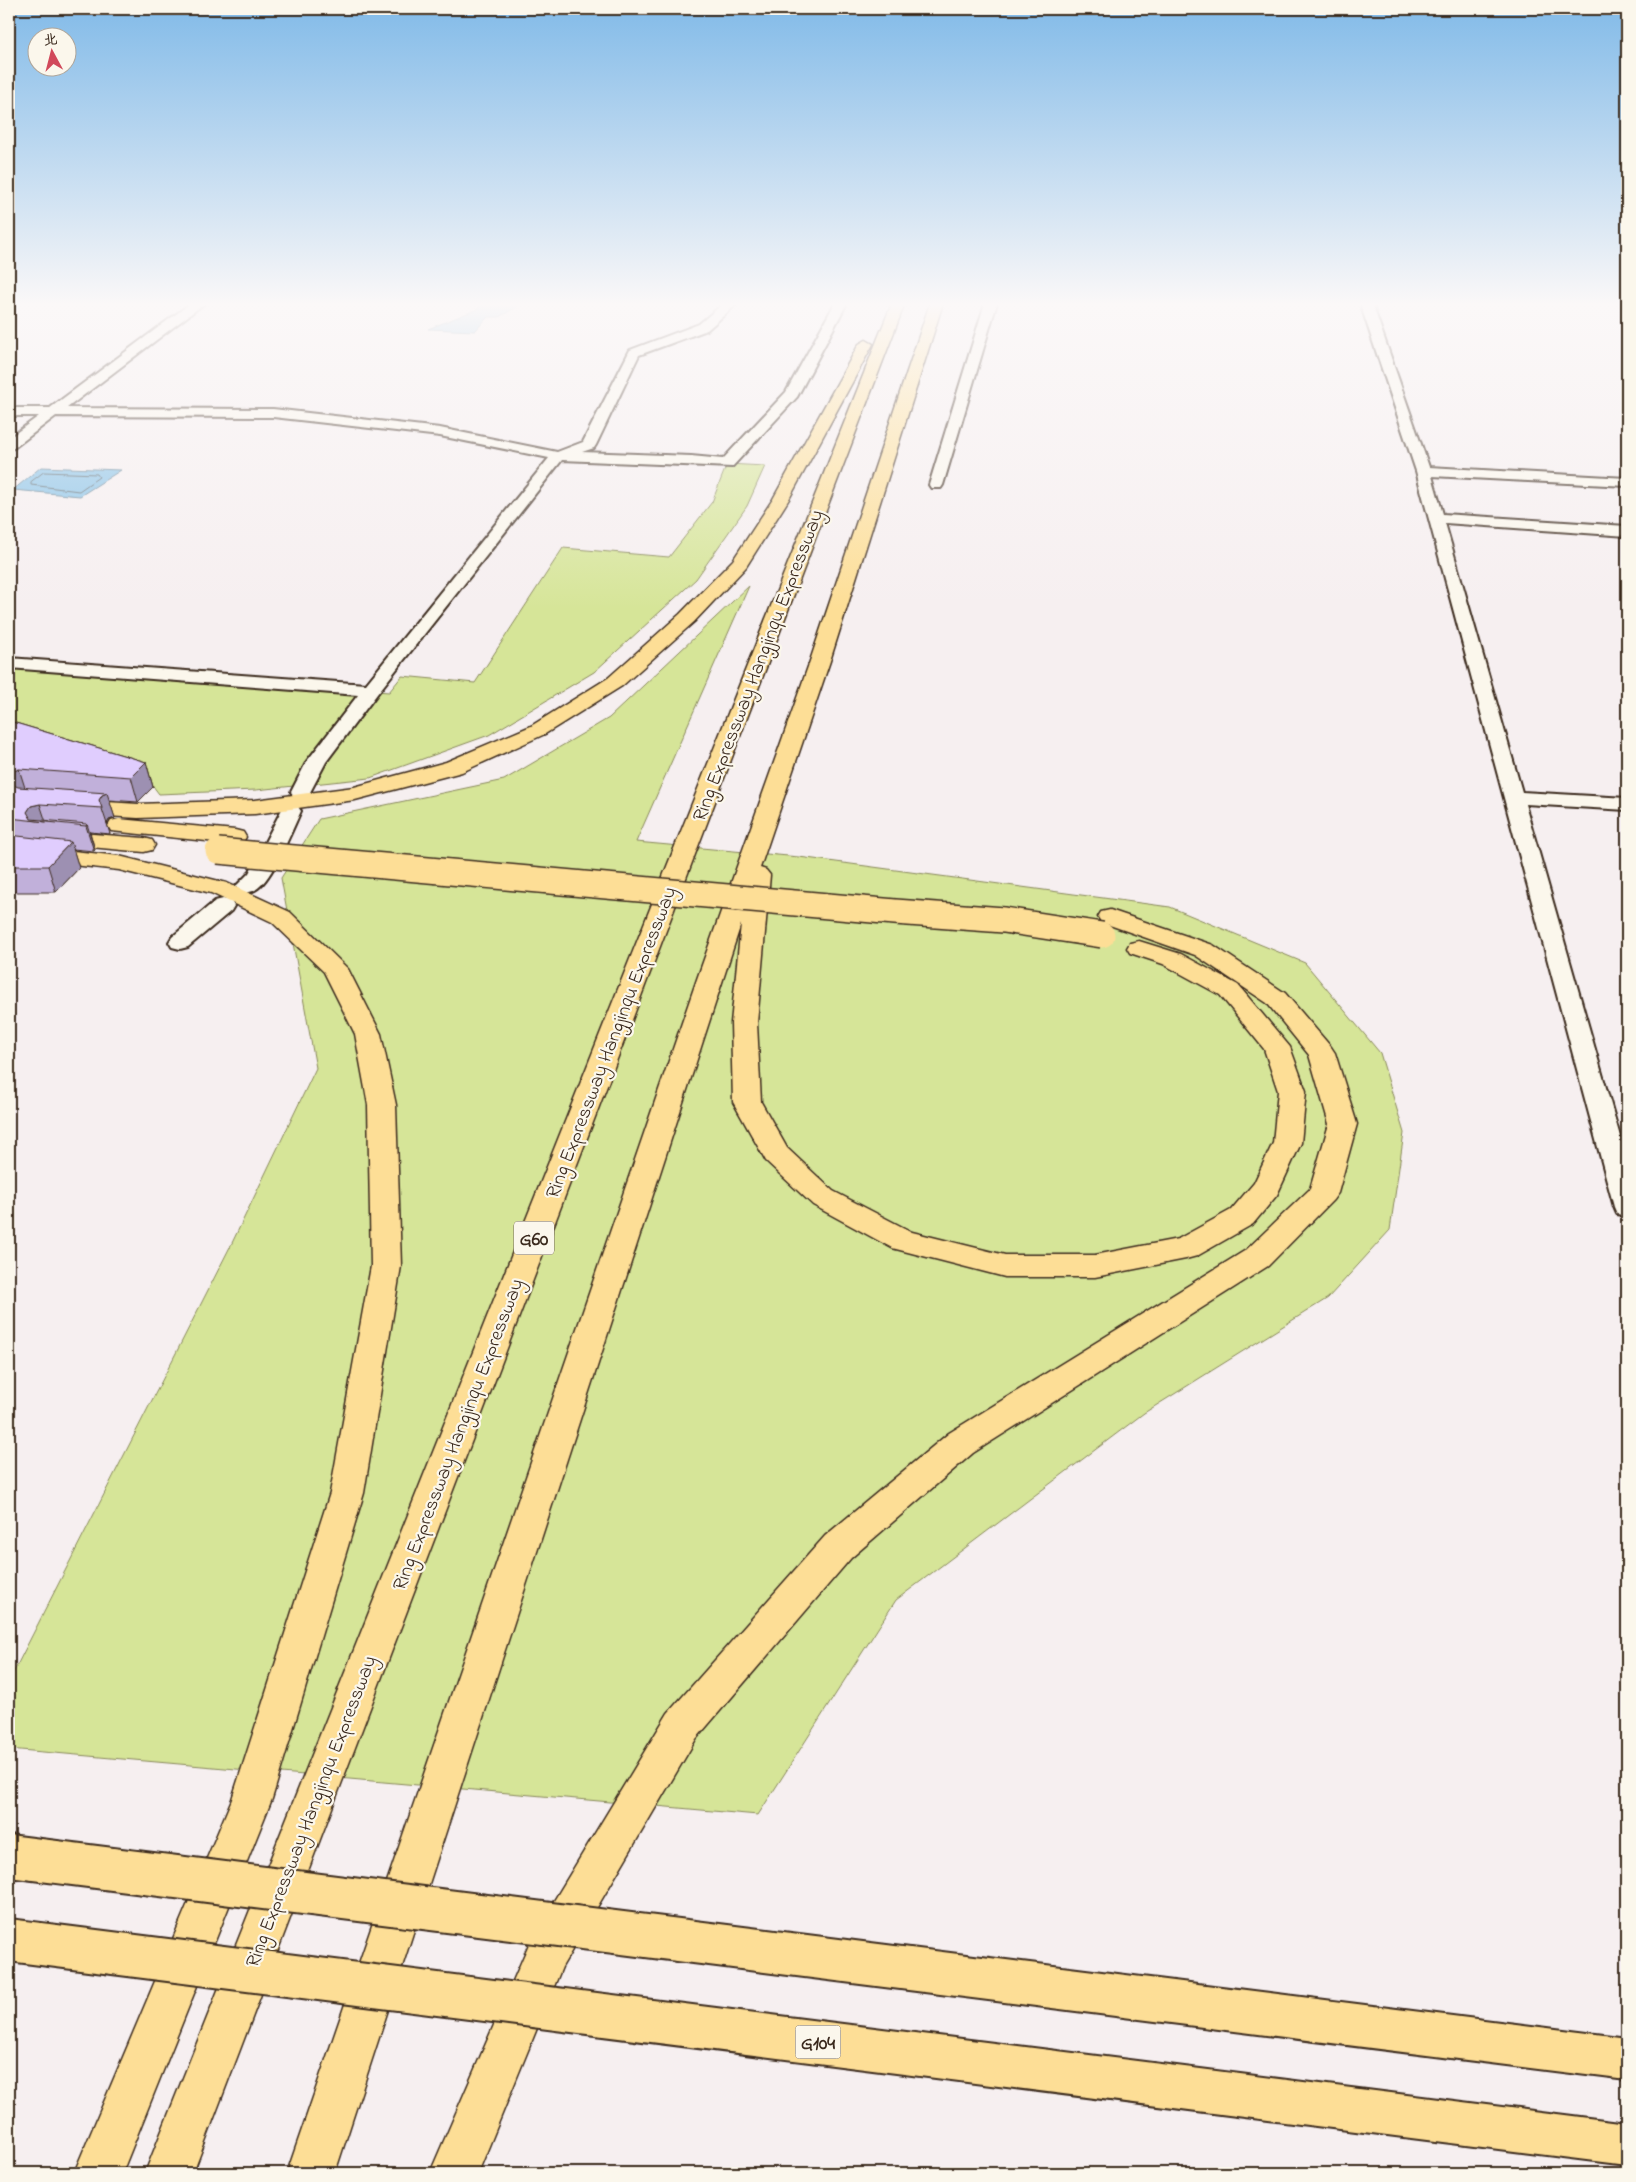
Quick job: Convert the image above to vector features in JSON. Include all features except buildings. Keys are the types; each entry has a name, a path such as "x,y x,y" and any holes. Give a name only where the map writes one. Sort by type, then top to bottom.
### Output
{"highway":[{"path":"454,2173 547,1952 682,1726 838,1546 961,1443 1257,1258 1323,1193 1343,1124 1322,1053 1276,998 1204,950 1106,926 895,912 227,844 107,825 54,808 138,811 255,808 355,793 454,767 538,730 615,682 687,618 740,563 782,499 833,405"},
{"name":"Ring Expressway Hangjinqu Expressway","path":"169,2173 859,405"},
{"path":"311,2173 710,980 762,834 903,405"},
{"path":"762,834 744,1023 747,1102 776,1154 823,1198 903,1240 1005,1266 1095,1266 1186,1248 1242,1217 1267,1188 1287,1143 1292,1091 1277,1047 1229,990 1106,926"},
{"path":"9,836 227,844"},
{"path":"9,851 119,863 219,888 281,917 336,969 368,1034 382,1105 386,1266 346,1493 252,1799 98,2173"},
{"path":"9,1856 1627,2059"},
{"name":"G104","path":"9,1940 1627,2144"}],"street":[{"path":"9,446 63,405"},
{"path":"301,792 317,761 371,690 558,456 589,445 608,405"},
{"path":"9,412 273,413 440,432 558,456 691,460 727,464 782,405"},
{"path":"936,485 960,405"},
{"path":"1401,405 1423,471 1514,797 1621,1160 1627,1207"},
{"path":"1423,471 1627,482"},
{"path":"1436,518 1627,531"},
{"path":"9,663 371,690"},
{"path":"1514,797 1627,804"},
{"path":"246,886 258,876 291,811"},
{"path":"180,942 223,906"}],"green space":[{"path":"727,464 765,466 747,506 696,579 594,672 489,735 370,778 256,790 159,794 153,786 9,744 9,664 389,692 402,676 475,683 563,548 669,557 712,502"},
{"path":"749,586 636,842 799,857 1170,907 1305,963 1380,1053 1404,1133 1390,1230 1328,1298 1144,1413 896,1600 758,1815 9,1749 9,1681 232,1243 316,1068 281,878 319,819 504,780 609,718"}],"water":[{"path":"41,467 121,470 80,496 13,490"}]}
